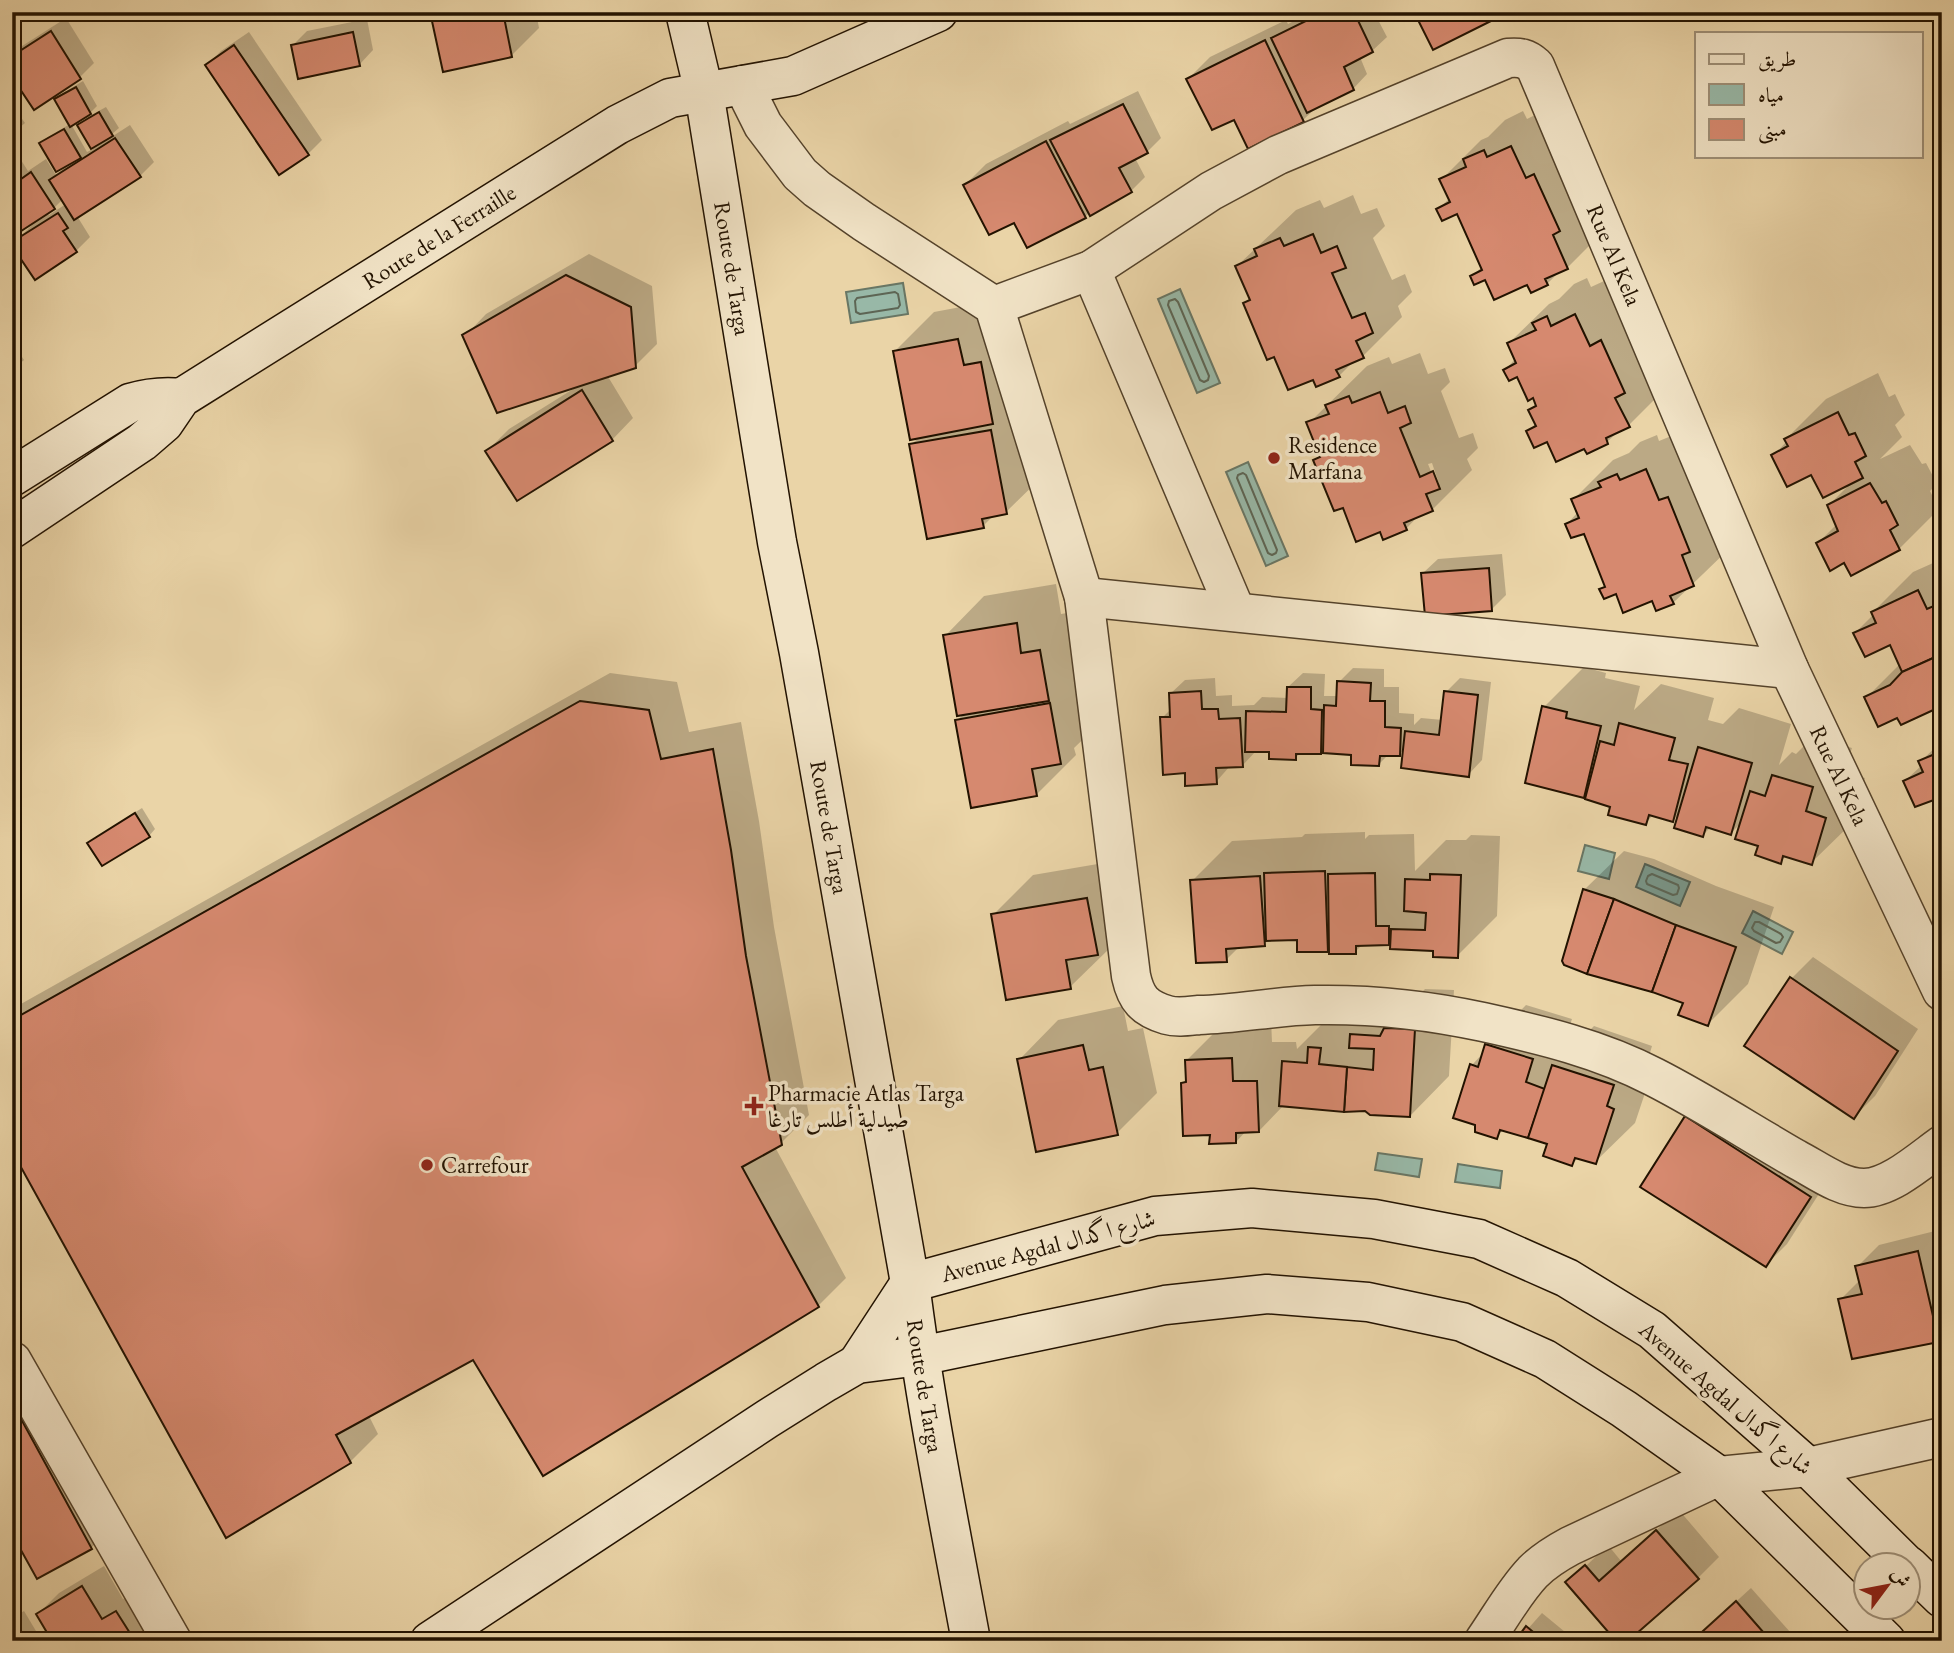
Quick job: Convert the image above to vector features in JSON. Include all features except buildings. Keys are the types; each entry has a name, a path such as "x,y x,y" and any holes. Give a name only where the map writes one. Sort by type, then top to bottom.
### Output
{"street":[{"name":"Route de Targa","path":"685,12 704,92 777,542 799,653 971,1641"},
{"name":"Route de la Ferraille","path":"12,528 142,442 164,423 181,398 617,125 670,98 793,76 938,12"},
{"name":"Rue Al Kela","path":"994,306 1091,270 1211,191 1278,155 1508,58 1525,58 1535,66 1789,668 1942,991"},
{"path":"743,85 763,125 800,174 817,189 994,306 1084,597 1131,976 1134,991 1146,1007 1170,1016 1313,1005 1383,1007 1461,1017 1548,1036 1609,1056 1655,1077 1850,1187 1867,1188 1882,1184 1942,1145"},
{"path":"1091,270 1236,612"},
{"path":"12,477 130,403 147,398 181,398"},
{"path":"1084,597 1789,668"},
{"name":"Avenue Agdal شارع اگدال","path":"910,1283 1155,1216 1252,1208 1374,1219 1479,1239 1567,1278 1652,1330 1808,1467 1894,1552"},
{"path":"857,1364 910,1283"},
{"path":"435,1640 826,1381 857,1364 920,1356 1165,1305 1268,1294 1368,1302 1462,1322 1545,1359 1624,1409 1719,1476 1886,1641"},
{"path":"12,1362 172,1641"},
{"path":"1484,1641 1519,1589 1550,1557 1719,1476 1808,1467 1942,1437"},
{"name":"Avenue Agdal شارع اگدال","path":"1923,1580 1942,1598"}],"water":[{"path":"903,283 908,314 851,323 846,292"},
{"path":"1180,289 1220,383 1197,393 1158,299"},
{"path":"1248,462 1288,556 1266,566 1226,472"},
{"path":"1585,845 1615,853 1609,879 1578,871"},
{"path":"1645,864 1690,882 1680,906 1636,887"},
{"path":"1753,911 1793,932 1782,954 1742,933"},
{"path":"1378,1153 1422,1159 1419,1177 1375,1170"},
{"path":"1458,1164 1502,1171 1500,1188 1455,1182"}],"place":[{"name":"Residence Marfana","path":"1274,458"},
{"name":"Pharmacie Atlas Targa صيدلية أطلس تارغا","path":"754,1106"},
{"name":"Carrefour","path":"427,1165"}]}
